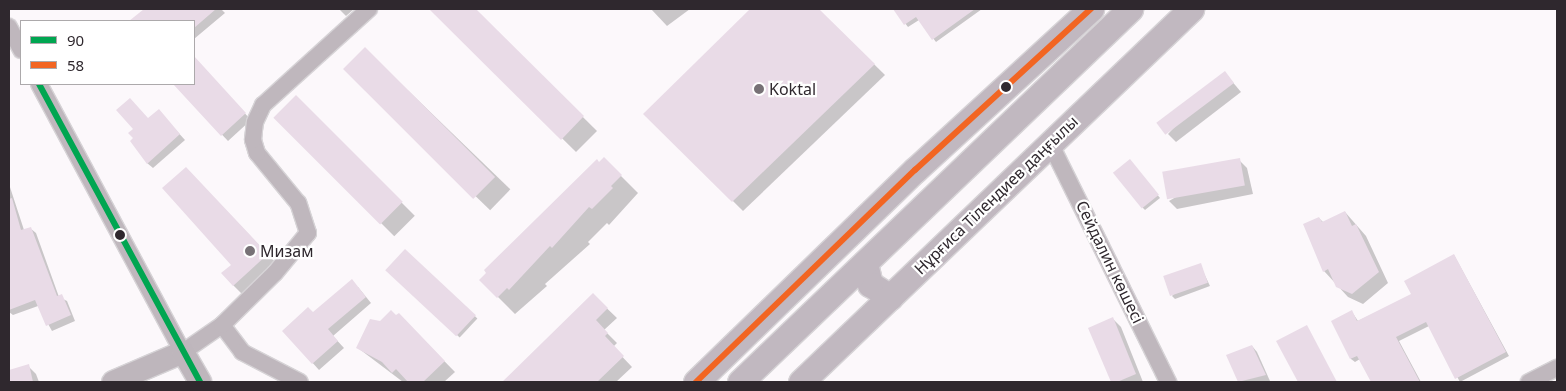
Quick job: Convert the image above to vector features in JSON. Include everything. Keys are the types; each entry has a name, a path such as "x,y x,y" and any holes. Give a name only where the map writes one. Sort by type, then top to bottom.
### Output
{"main road":[{"path":"696,382 915,170 1091,9"},
{"path":"740,382 1130,9"},
{"name":"Нұрғиса Тілендиев даңғылы","path":"801,382 1191,9"},
{"path":"865,262 870,284 890,297"}],"street":[{"path":"113,382 183,352 222,326 275,273 308,234 298,203 258,154 253,140 255,122 263,105 369,9"},
{"path":"9,27 20,48"},
{"path":"40,85 200,382"},
{"name":"Сейдалин көшесі","path":"1050,143 1168,382"},
{"path":"222,326 242,352 300,382"},
{"path":"1529,382 1557,368"}],"building":[{"path":"144,9 216,9 195,27 195,20 130,20"},
{"path":"429,9 476,9 584,116 561,140"},
{"name":"Koktal","path":"750,9 819,9 875,64 732,202 643,114"},
{"path":"893,9 975,9 932,40 916,17 904,25"},
{"path":"365,47 495,177 473,199 343,69"},
{"path":"195,57 246,113 221,136 174,85 195,85"},
{"path":"1225,71 1234,83 1165,135 1156,123"},
{"path":"296,95 403,202 380,224 273,118"},
{"path":"130,98 148,118 159,109 180,134 147,164 130,141 133,138 128,133 133,129 116,110"},
{"path":"604,157 622,175 611,186 613,188 592,209 589,207 552,248 550,246 509,290 507,288 497,298 479,280 486,273 484,270 597,159 599,162"},
{"path":"1240,158 1245,186 1167,199 1162,172"},
{"path":"1130,159 1159,195 1142,209 1113,173"},
{"path":"186,167 268,254 233,286 221,273 231,265 162,188"},
{"path":"12,198 21,230 31,227 57,296 62,294 71,315 46,326 35,300 9,310 9,199"},
{"path":"1345,211 1352,226 1356,224 1379,272 1352,294 1336,287 1328,269 1323,272 1303,224 1319,217 1322,222"},
{"path":"405,249 476,315 456,336 385,270"},
{"path":"1454,254 1506,352 1455,379 1426,322 1396,337 1420,382 1371,382 1357,356 1350,359 1331,321 1352,310 1357,321 1411,294 1404,281"},
{"path":"1201,263 1208,283 1170,296 1163,276"},
{"path":"352,279 366,297 328,329 338,341 312,364 282,331 308,307 313,312"},
{"path":"593,293 608,308 596,320 608,333 605,336 624,356 597,382 502,382"},
{"path":"391,310 396,315 399,313 445,361 423,382 408,382 396,369 392,373 382,362 356,348 370,319 380,321"},
{"path":"1113,317 1136,374 1117,382 1111,382 1088,328"},
{"path":"1307,325 1337,382 1298,382 1276,341"},
{"path":"1252,345 1266,375 1238,382 1226,355"},
{"path":"29,364 33,382 9,382 9,370"}],"transit line":[{"name":"58","path":"696,382 915,170 1091,9"},
{"name":"90","path":"40,85 200,382"}],"place":[{"name":"Koktal","path":"759,89"},
{"name":"Мизам","path":"250,251"}]}
